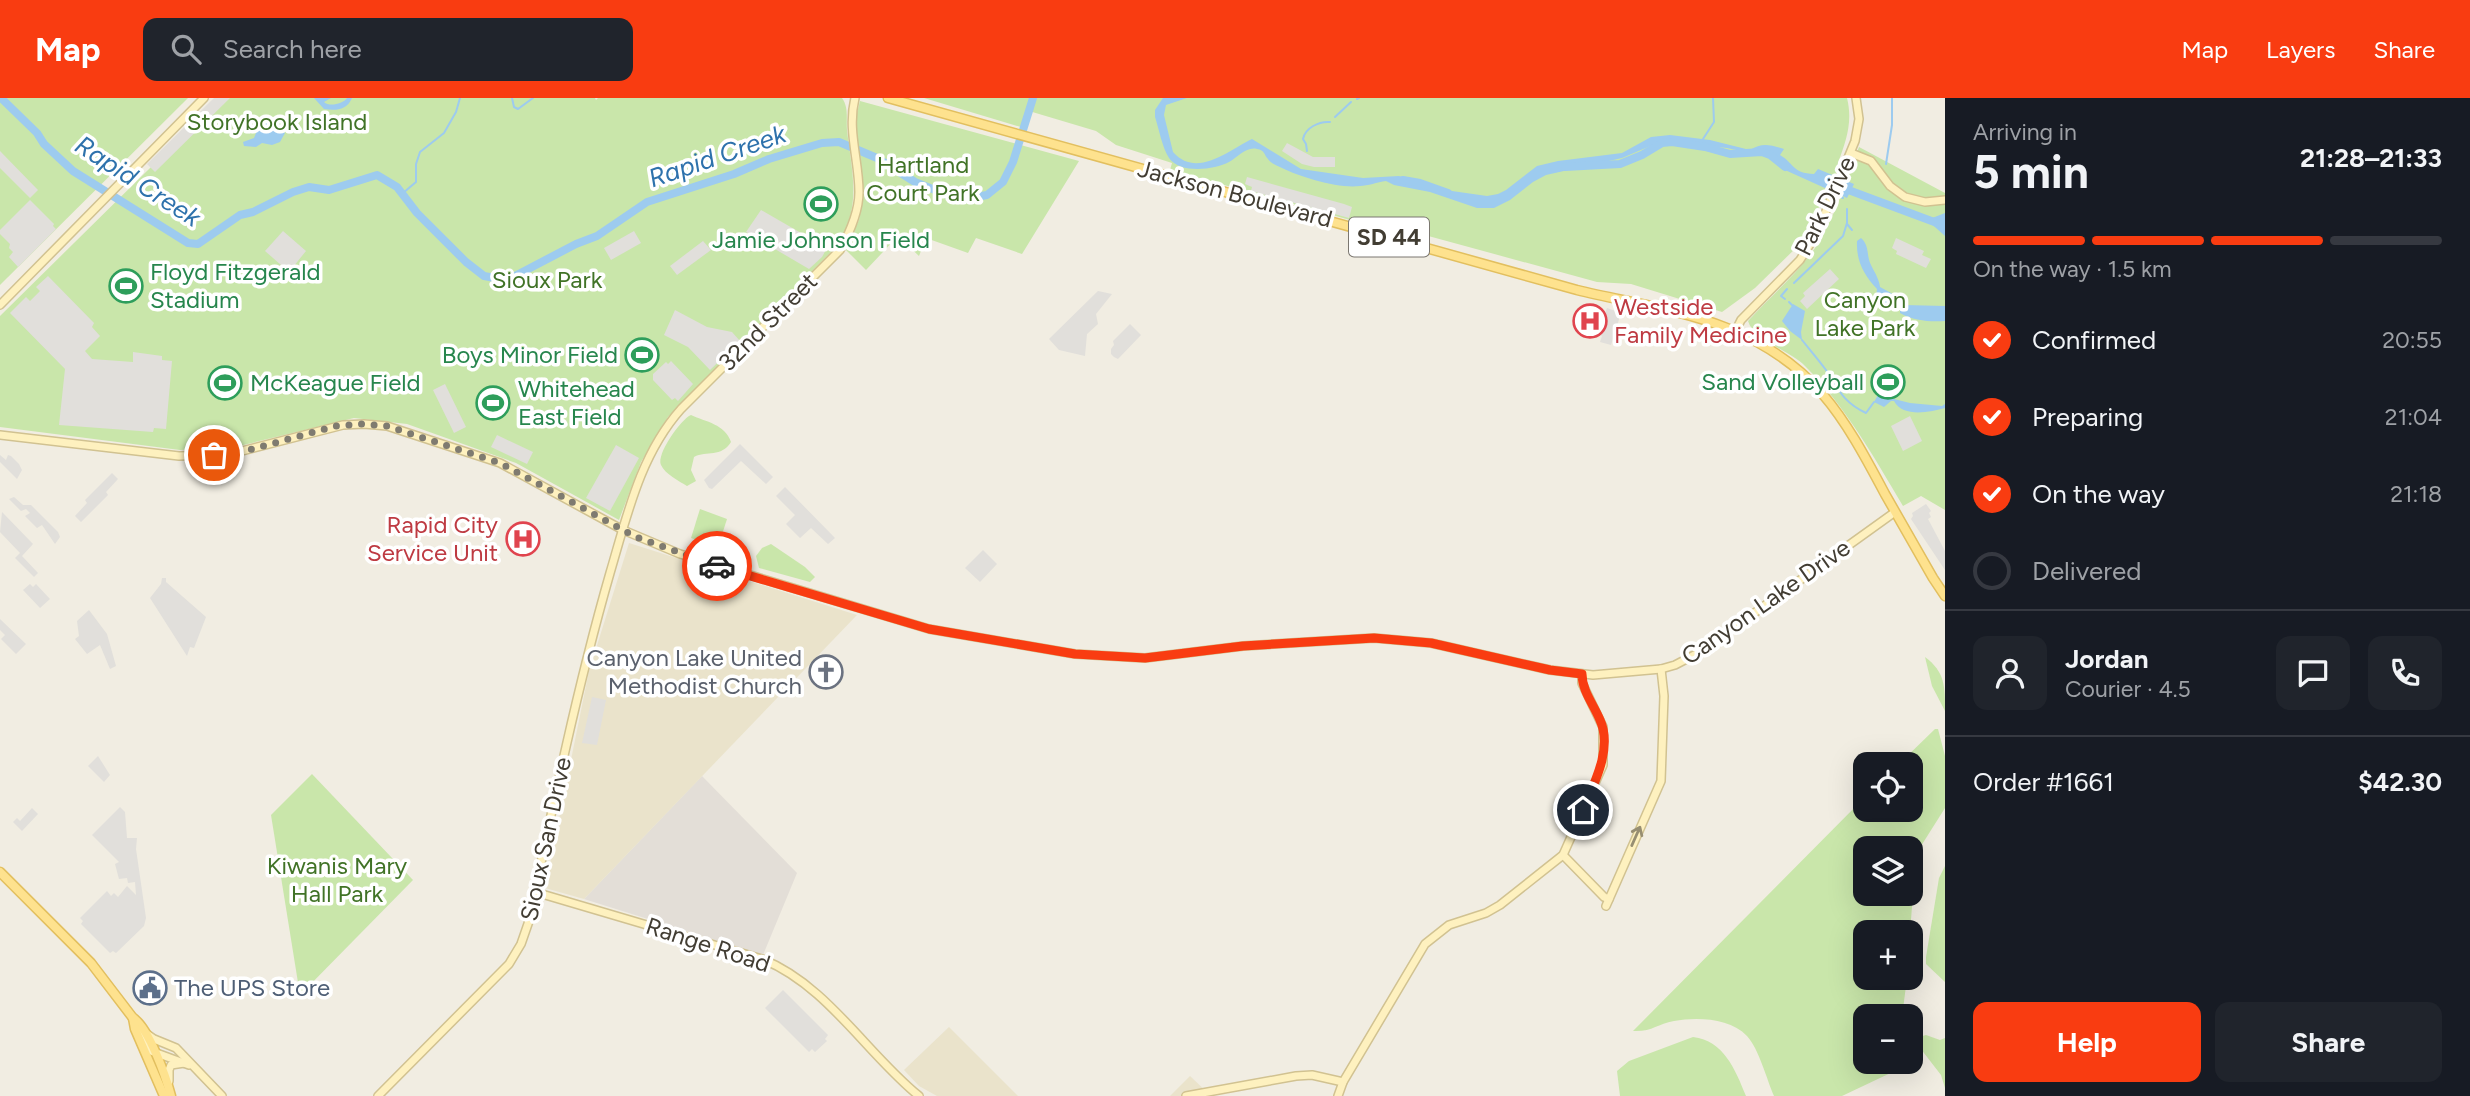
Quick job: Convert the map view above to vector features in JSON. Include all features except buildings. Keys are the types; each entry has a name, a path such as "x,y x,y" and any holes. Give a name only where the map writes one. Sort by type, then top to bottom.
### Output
{"main road":[{"name":"Jackson Boulevard","path":"888,98 1577,290 1683,314 1735,332 1796,366 1827,398 1855,439 1945,596"},
{"path":"0,872 91,963 117,995 133,1021 168,1094"},
{"path":"133,1021 142,1028 154,1052 168,1094"}],"street":[{"path":"0,305 204,98"},
{"name":"32nd Street","path":"623,530 646,462 666,426 840,250 849,234 858,206 859,192 851,116 855,98"},
{"name":"Park Drive","path":"1735,332 1741,320 1806,252 1851,153 1859,123 1856,98"},
{"path":"1851,153 1871,161 1890,186 1900,194 1925,202 1945,200"},
{"name":"Canyon Lake Drive","path":"0,435 180,456 201,456 249,450 336,426 381,425 500,463 623,530 680,554 910,624 1075,654 1145,658 1243,646 1374,638 1431,643 1550,670 1582,674 1661,669 1700,652 1895,512"},
{"name":"Sioux San Drive","path":"378,1096 509,964 524,937 583,670 623,530"},
{"path":"1563,855 1608,902 1661,781 1664,696 1661,669"},
{"path":"1338,1096 1343,1082 1425,944 1449,925 1486,913 1500,905 1563,855 1603,765 1603,727 1582,683 1582,674"},
{"path":"1541,872 1557,865 1573,868"},
{"name":"Range Road","path":"535,892 762,959 786,970 809,987 919,1096"},
{"path":"133,1021 149,1049 190,1065"},
{"path":"142,1028 154,1040 176,1048 222,1096"},
{"path":"151,1062 157,1047 176,1048"},
{"path":"168,1094 170,1067 176,1063 190,1065"},
{"path":"1186,1096 1296,1076 1312,1075 1343,1082"}],"shaded area":[{"path":"214,98 230,98 155,172 147,164"},
{"path":"1287,143 1313,157 1335,157 1335,167 1302,164 1282,151"},
{"path":"0,151 38,190 30,198 0,168"},
{"path":"1247,177 1352,207 1349,218 1251,191 1252,187 1245,184"},
{"path":"30,200 56,229 18,267 9,257 13,252 0,230"},
{"path":"761,210 827,248 822,257 809,269 746,232"},
{"path":"283,231 306,251 289,272 265,251"},
{"path":"634,231 641,243 611,260 604,248"},
{"path":"1896,238 1924,251 1922,255 1931,259 1926,268 1896,254 1897,251 1892,248"},
{"path":"703,241 711,250 677,275 670,266"},
{"path":"1830,269 1839,279 1807,309 1800,301 1805,296 1803,293"},
{"path":"48,276 94,323 92,327 100,336 85,351 92,359 133,362 133,352 162,356 162,360 172,361 166,429 154,428 153,432 59,425 65,369 10,313 26,297 30,301 40,291 36,287"},
{"path":"1098,291 1112,294 1096,314 1098,324 1087,334 1085,356 1059,350 1049,339"},
{"path":"1607,308 1621,313 1611,345 1600,342 1602,336 1598,334"},
{"path":"675,310 707,327 732,332 740,341 710,370 688,347 664,335"},
{"path":"1130,324 1141,335 1118,359 1111,354 1113,341"},
{"path":"671,361 693,384 678,401 675,398 672,400 653,380 653,374 666,362 668,364"},
{"path":"445,384 466,427 454,433 433,390"},
{"path":"1910,416 1922,441 1903,451 1891,426"},
{"path":"497,435 533,452 527,464 491,447"},
{"path":"740,444 773,477 766,484 741,461 712,489 709,488 704,480"},
{"path":"616,445 639,458 610,511 586,498"},
{"path":"0,455 6,460 8,455 11,456 19,464 22,470 17,479 0,462"},
{"path":"112,473 118,479 106,492 108,495 81,522 75,516 87,503 85,500"},
{"path":"785,487 835,538 828,544 811,528 800,538 786,524 795,515 776,496"},
{"path":"14,497 23,505 31,505 58,532 60,537 55,544 42,525 37,528 25,516 30,513 26,509 21,511 9,499"},
{"path":"1926,504 1931,511 1931,517 1928,519 1945,551 1945,570 1911,519 1912,513"},
{"path":"2,512 33,544 22,556 38,573 34,577 15,558 20,553 0,532"},
{"path":"629,543 857,615 584,899 545,888 589,671"},
{"path":"983,550 997,564 980,582 965,568"},
{"path":"162,578 166,578 166,582 206,617 194,648 190,647 187,656 150,598 161,584"},
{"path":"30,584 33,587 36,584 50,599 40,608 23,590"},
{"path":"89,610 107,634 116,666 110,669 100,645 87,654 75,639 79,636 77,621"},
{"path":"0,619 26,644 16,654 1,639 5,635 0,630"},
{"path":"592,697 606,700 597,745 582,743"},
{"path":"98,756 110,775 104,782 88,766"},
{"path":"702,776 797,873 763,955 584,899"},
{"path":"120,807 125,812 127,838 137,838 136,849 146,918 144,926 116,953 110,953 81,924 83,921 80,918 107,891 111,896 114,893 118,897 127,886 136,895 135,882 128,883 127,878 119,879 115,864 119,862 92,835"},
{"path":"32,808 38,814 22,831 13,822 17,818 20,821"},
{"path":"783,990 828,1035 825,1039 827,1041 815,1052 812,1049 809,1052 765,1008"},
{"path":"949,1027 1018,1096 937,1096 919,1086 904,1070"},
{"path":"1190,1076 1211,1096 1170,1096"}],"green space":[{"path":"0,98 188,98 0,285"},
{"name":"Sioux Park","path":"221,98 842,98 846,109 853,177 852,205 844,233 835,248 668,417 641,462 619,520 516,463 407,424 354,418 235,447 180,450 0,427 0,316"},
{"path":"924,98 1847,98 1849,123 1838,163 1840,164 1822,208 1819,207 1801,243 1755,288 1722,312 1631,284 1597,282 1410,231 1408,236 1170,170 1172,163 1116,145 1096,131 1029,111 1024,128"},
{"name":"Hartland Court Park","path":"860,101 1079,161 1022,254 976,238 968,253 926,238 919,256 898,236 866,270 845,249 859,220 862,203 862,178 855,121"},
{"name":"Canyon Lake Park","path":"1859,147 1945,193 1945,510 1921,496 1903,506 1834,398 1805,366 1757,334 1748,321 1815,248 1834,212"},
{"path":"691,415 720,427 731,442 723,450 694,457 691,470 696,481 687,486 672,477 660,460 670,437"},
{"path":"700,509 727,519 718,547 691,538"},
{"path":"771,544 815,577 810,582 759,568 756,556 762,548"},
{"path":"1925,657 1940,674 1945,694 1945,711 1932,686"},
{"path":"1938,729 1945,756 1945,808 1923,843 1923,836 1853,836 1853,906 1912,906 1911,920 1853,920 1853,990 1905,990 1904,1004 1853,1004 1853,1074 1888,1074 1842,1096 1774,1096 1751,1042 1732,1026 1713,1020 1693,1019 1633,1031 1853,809 1853,822 1923,822 1923,752 1911,752"},
{"name":"Kiwanis Mary Hall Park","path":"312,774 413,880 300,995 271,815"},
{"path":"1945,866 1945,982 1926,964 1926,957 1939,878"},
{"path":"1923,1036 1940,1040 1945,1038 1945,1088 1941,1075 1923,1052"},
{"path":"1693,1037 1713,1044 1720,1050 1733,1067 1746,1096 1620,1096 1617,1071 1629,1061"}],"water":[{"path":"314,98 331,98 324,102 332,105 352,98 341,109 333,110 324,109"},
{"path":"1163,98 1187,98 1166,105 1164,115 1173,152 1182,160 1192,163 1213,160 1252,139 1301,169 1363,178 1399,176 1431,188 1487,196 1506,190 1537,166 1622,153 1651,137 1670,135 1710,140 1750,150 1763,145 1775,146 1784,149 1780,155 1802,172 1814,174 1818,169 1854,184 1847,198 1785,170 1774,154 1749,156 1727,148 1662,141 1622,158 1546,175 1494,208 1477,208 1386,181 1351,186 1320,182 1274,164 1263,152 1253,148 1215,167 1198,169 1181,166 1169,158 1155,117 1155,110"},
{"path":"266,123 280,127 285,133 280,142 272,145 262,143 256,147 244,146 243,142 254,138 258,128"},
{"path":"1945,213 1945,236 1927,220"},
{"path":"1861,238 1866,244 1880,287 1904,305 1945,306 1945,321 1911,318 1900,313 1900,308 1888,307 1876,297 1877,289 1859,261 1857,241"},
{"path":"1793,304 1805,311 1802,340 1782,321"},
{"path":"1878,395 1910,403 1945,404 1945,408 1910,412 1894,401 1884,407 1874,402"}],"waterway":[{"name":"Rapid Creek","path":"1,98 73,171 188,243 198,244 240,215 253,212 293,192 309,187 329,190 377,175 397,187 417,213 466,262 484,276 495,278 513,277 597,236 647,202 822,143 839,142 877,158 915,182 960,200 987,195 1003,182 1013,162 1033,98"},
{"path":"403,193 416,182 416,164 420,152 444,133 456,112 460,98"},
{"path":"512,98 514,107 518,109 533,98"},
{"path":"1703,139 1714,122 1713,98"},
{"path":"1886,164 1892,125 1892,98"},
{"path":"1335,117 1351,102"},
{"path":"1307,151 1303,139 1307,132 1317,124 1330,122"},
{"name":"Rapid Creek","path":"1565,167 1620,164 1662,143 1672,142 1730,154 1762,152 1785,167"},
{"name":"Rapid Creek","path":"1403,180 1448,193"},
{"name":"Rapid Creek","path":"1843,188 1945,226"},
{"path":"1835,194 1843,198"},
{"path":"1794,283 1843,236 1847,209"},
{"name":"Rapid Creek","path":"1923,215 1927,220"},
{"path":"1847,224 1852,230"},
{"path":"1785,299 1781,296 1787,289"},
{"path":"1789,302 1792,305"},
{"path":"1802,340 1842,395 1852,404 1866,413 1874,402"}],"way so far":[{"path":"214,455 249,450 336,426 387,426 500,463 636,537 717,566"}],"place":[{"name":"Jamie Johnson Field","path":"821,204"},
{"name":"Floyd Fitzgerald Stadium","path":"126,286"},
{"name":"Westside Family Medicine","path":"1590,321"},
{"name":"Boys Minor Field","path":"642,355"},
{"name":"Sand Volleyball","path":"1888,382"},
{"name":"McKeague Field","path":"225,383"},
{"name":"Whitehead East Field","path":"493,403"},
{"name":"Rapid City Service Unit","path":"523,539"},
{"name":"Canyon Lake United Methodist Church","path":"826,672"},
{"name":"The UPS Store","path":"150,988"}],"route":[{"path":"717,566 929,629 1075,654 1145,658 1243,646 1374,638 1431,643 1550,670 1582,674 1582,683 1603,727 1603,765 1583,810"}],"park label":[{"name":"Storybook Island","path":"277,122"}]}
